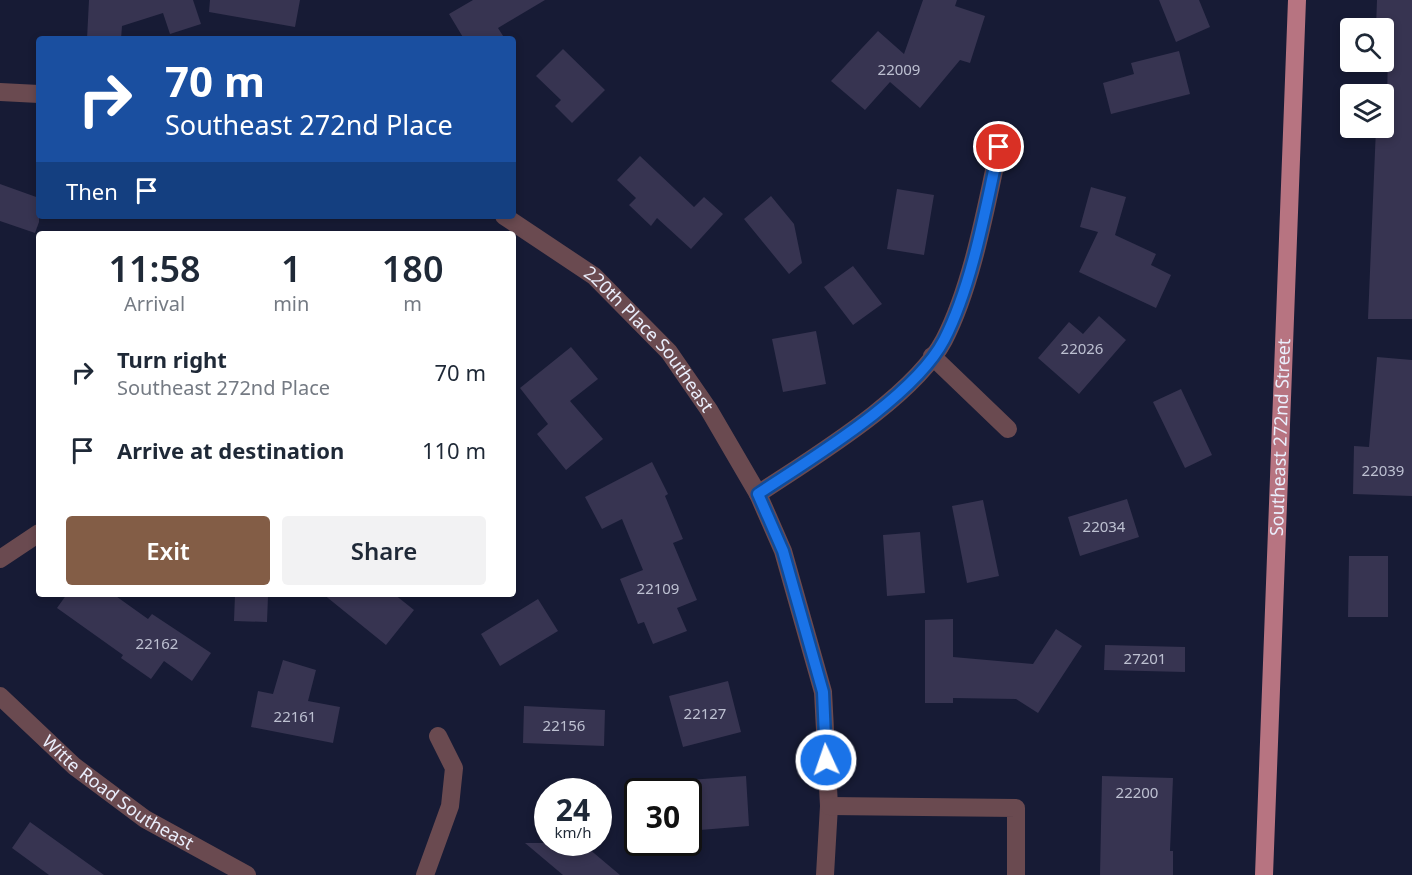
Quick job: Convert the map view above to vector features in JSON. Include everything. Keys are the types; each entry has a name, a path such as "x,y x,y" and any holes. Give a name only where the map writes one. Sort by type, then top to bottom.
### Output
{"main road":[{"name":"Southeast 272nd Street","path":"1264,875 1297,0"}],"street":[{"path":"0,92 36,94"},
{"path":"758,494 852,431 923,369 943,341 969,272 999,147"},
{"name":"220th Place Southeast","path":"508,219 594,276 669,352 709,410 758,494 783,551 823,692 829,806 825,875"},
{"path":"932,356 1008,429"},
{"path":"0,559 36,535"},
{"name":"Witte Road Southeast","path":"0,696 74,766 145,819 247,875"},
{"path":"425,875 450,806 454,768 438,736"},
{"path":"829,806 1016,808 1016,875"}],"building":[{"path":"89,0 193,0 201,24 170,34 163,13 122,26 121,36 87,36"},
{"path":"210,0 300,0 295,27 209,12"},
{"path":"473,0 545,0 498,28 503,36 462,36 449,14"},
{"path":"923,0 957,0 955,6 985,16 970,63 960,60 920,108 890,82 865,110 831,81 878,31 904,54"},
{"path":"1159,0 1199,0 1210,27 1176,42"},
{"path":"1377,0 1412,0 1412,319 1368,319 1376,138 1394,138 1394,84 1387,84 1388,72 1394,72 1394,18 1376,18"},
{"path":"563,49 605,90 572,123 555,106 561,100 536,76"},
{"path":"1179,51 1190,94 1111,114 1103,83 1134,74 1131,63"},
{"path":"640,156 694,207 704,197 723,214 691,249 657,218 651,226 629,205 636,198 617,180"},
{"path":"0,184 36,197 36,219 39,219 39,222 35,233 0,221"},
{"path":"1091,187 1126,197 1115,235 1156,254 1151,265 1171,275 1156,308 1079,272 1098,232 1080,227"},
{"path":"897,189 934,195 924,255 887,249"},
{"path":"771,196 794,224 802,263 789,274 744,219"},
{"path":"853,266 882,304 853,325 824,287"},
{"path":"1099,316 1126,340 1079,394 1038,358 1069,322 1083,334"},
{"path":"816,331 826,384 783,392 772,339"},
{"path":"571,347 598,379 570,401 603,439 566,470 537,434 548,424 520,388"},
{"path":"1377,357 1412,360 1412,496 1353,494 1354,446 1369,447"},
{"path":"1181,389 1212,455 1185,468 1153,402"},
{"path":"652,462 668,494 665,496 683,539 673,543 697,600 677,608 687,631 653,644 644,622 638,624 620,579 643,570 622,519 602,529 585,497"},
{"path":"1127,499 1139,537 1080,556 1068,517"},
{"path":"983,500 999,576 967,583 952,506"},
{"path":"920,532 925,593 887,596 883,535"},
{"path":"1349,556 1388,556 1388,617 1348,617"},
{"path":"65,597 117,597 148,619 152,614 211,653 192,681 164,661 151,679 121,658 123,655 57,608"},
{"path":"235,597 268,597 267,622 234,621"},
{"path":"327,597 398,597 414,610 386,645"},
{"path":"538,599 558,631 500,666 481,634"},
{"path":"953,619 953,657 1033,664 1056,629 1082,646 1038,713 1016,699 953,698 953,703 925,703 925,620"},
{"path":"1105,645 1185,647 1185,672 1104,670"},
{"path":"283,660 316,670 308,701 340,707 333,743 251,727 258,691 273,694"},
{"path":"728,681 741,732 683,747 669,696"},
{"path":"524,706 605,710 604,746 523,743"},
{"path":"746,776 749,826 702,830 702,779"},
{"path":"1102,776 1173,778 1170,851 1173,851 1173,875 1100,875"},
{"path":"30,822 104,875 49,875 12,848"},
{"path":"525,843 534,843 534,851"},
{"path":"540,856 597,856 620,875 563,875"}],"route":[{"path":"826,760 823,692 783,551 758,494 852,431 923,369 943,341 969,272 988,201 999,147"}]}
